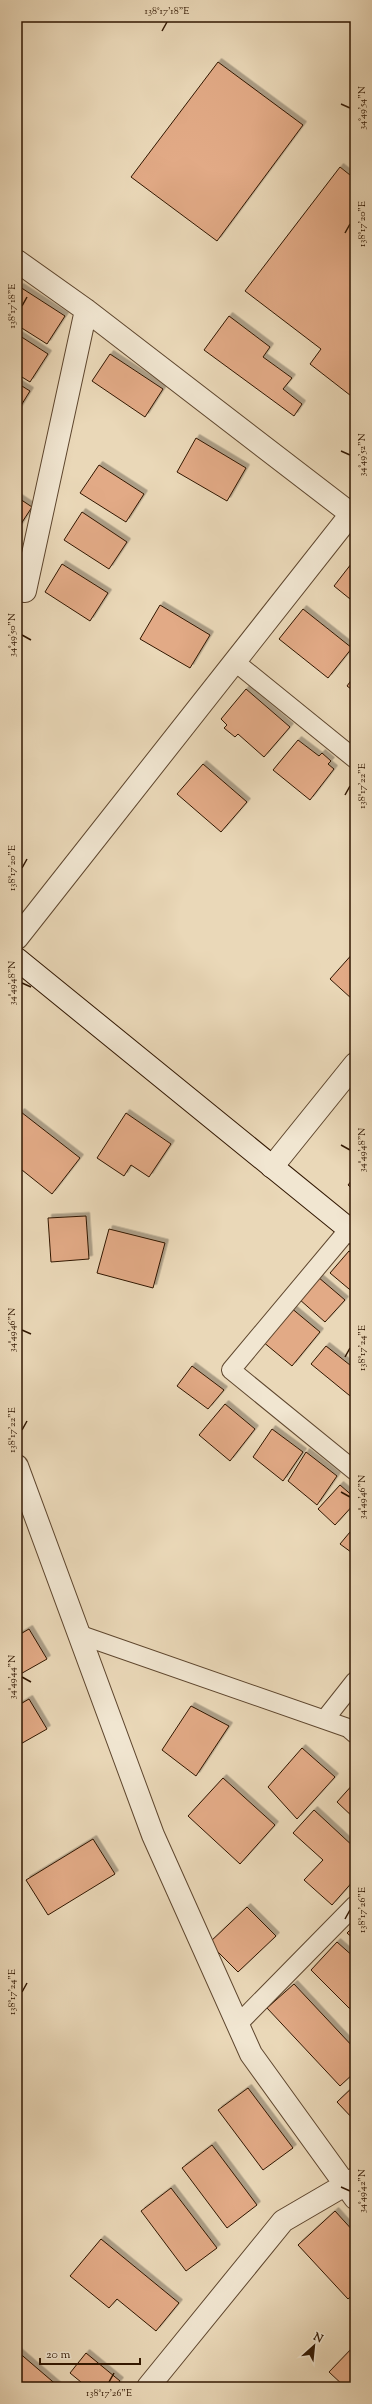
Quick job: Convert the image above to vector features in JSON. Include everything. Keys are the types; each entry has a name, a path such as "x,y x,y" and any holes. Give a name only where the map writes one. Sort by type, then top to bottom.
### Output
{"street":[{"path":"17,261 86,310 354,514 234,661 17,938"},
{"path":"25,591 86,310"},
{"path":"17,960 352,1232"},
{"path":"272,1168 355,1064"},
{"path":"17,1466 78,1634 154,1835 251,2054 351,2187 283,2221 148,2387"}],"lane":[{"path":"234,661 355,759"},
{"path":"352,1232 232,1370 355,1471"},
{"path":"78,1634 325,1719 348,1728 355,1734"},
{"path":"325,1719 355,1681"},
{"path":"238,2024 355,1905"}],"building":[{"path":"218,62 303,125 217,241 131,177"},
{"path":"340,167 355,179 355,399 310,364 321,349 245,291"},
{"path":"20,287 65,316 47,344 17,325 17,291"},
{"path":"229,316 270,347 263,357 292,378 283,389 302,404 294,416 204,350"},
{"path":"17,334 48,354 30,382 17,374"},
{"path":"110,354 163,389 145,417 92,381"},
{"path":"17,383 30,391 17,412"},
{"path":"196,438 246,468 227,501 177,472"},
{"path":"99,465 144,494 126,522 80,493"},
{"path":"17,497 32,507 17,530"},
{"path":"82,512 127,542 109,569 64,540"},
{"path":"355,559 355,603 334,586"},
{"path":"62,564 108,593 90,621 45,592"},
{"path":"160,605 210,635 190,668 140,639"},
{"path":"303,609 352,648 328,678 279,639"},
{"path":"355,675 355,692 347,686"},
{"path":"246,689 290,727 264,757 238,734 235,737 224,728 227,725 221,719"},
{"path":"298,740 319,756 322,753 331,761 328,764 334,769 310,800 273,770"},
{"path":"203,764 247,802 221,832 177,794"},
{"path":"355,951 355,996 352,999 330,979"},
{"path":"21,1112 80,1158 52,1194 17,1166 17,1117"},
{"path":"126,1113 171,1144 149,1177 131,1165 124,1176 97,1158"},
{"path":"355,1176 355,1191 348,1185"},
{"path":"86,1216 89,1259 51,1262 48,1218"},
{"path":"109,1229 165,1243 153,1288 97,1273"},
{"path":"349,1251 355,1256 355,1294 330,1273"},
{"path":"318,1277 345,1300 325,1322 299,1299"},
{"path":"290,1307 320,1332 292,1366 262,1341"},
{"path":"326,1346 355,1369 355,1400 311,1364"},
{"path":"192,1366 224,1390 208,1409 177,1386"},
{"path":"225,1404 255,1429 230,1461 199,1435"},
{"path":"272,1429 303,1452 283,1481 253,1457"},
{"path":"306,1452 337,1476 317,1505 288,1481"},
{"path":"340,1485 355,1498 355,1503 335,1525 318,1509"},
{"path":"355,1526 355,1555 340,1544"},
{"path":"29,1629 47,1659 17,1676 17,1636"},
{"path":"29,1699 47,1729 17,1746 17,1706"},
{"path":"191,1706 229,1726 196,1776 162,1750"},
{"path":"302,1748 335,1777 297,1819 268,1787"},
{"path":"223,1778 275,1825 240,1864 188,1816"},
{"path":"355,1782 355,1819 337,1802"},
{"path":"314,1810 355,1848 355,1879 332,1905 304,1880 323,1860 293,1833"},
{"path":"93,1839 115,1874 48,1915 26,1880"},
{"path":"247,1907 276,1936 238,1972 209,1943"},
{"path":"355,1925 355,1940 347,1933"},
{"path":"337,1942 355,1958 355,2014 311,1970"},
{"path":"294,1984 355,2049 355,2072 340,2086 267,2008"},
{"path":"355,2085 355,2121 337,2102"},
{"path":"248,2088 293,2148 263,2170 218,2110"},
{"path":"212,2145 257,2205 227,2228 182,2168"},
{"path":"171,2188 217,2248 186,2271 141,2211"},
{"path":"335,2211 355,2233 355,2293 348,2299 298,2245"},
{"path":"101,2239 179,2303 156,2331 117,2299 109,2308 70,2276"},
{"path":"355,2345 355,2387 345,2387 329,2372"},
{"path":"17,2351 59,2387 17,2387"},
{"path":"86,2353 120,2381 115,2387 87,2387 70,2373"}]}
